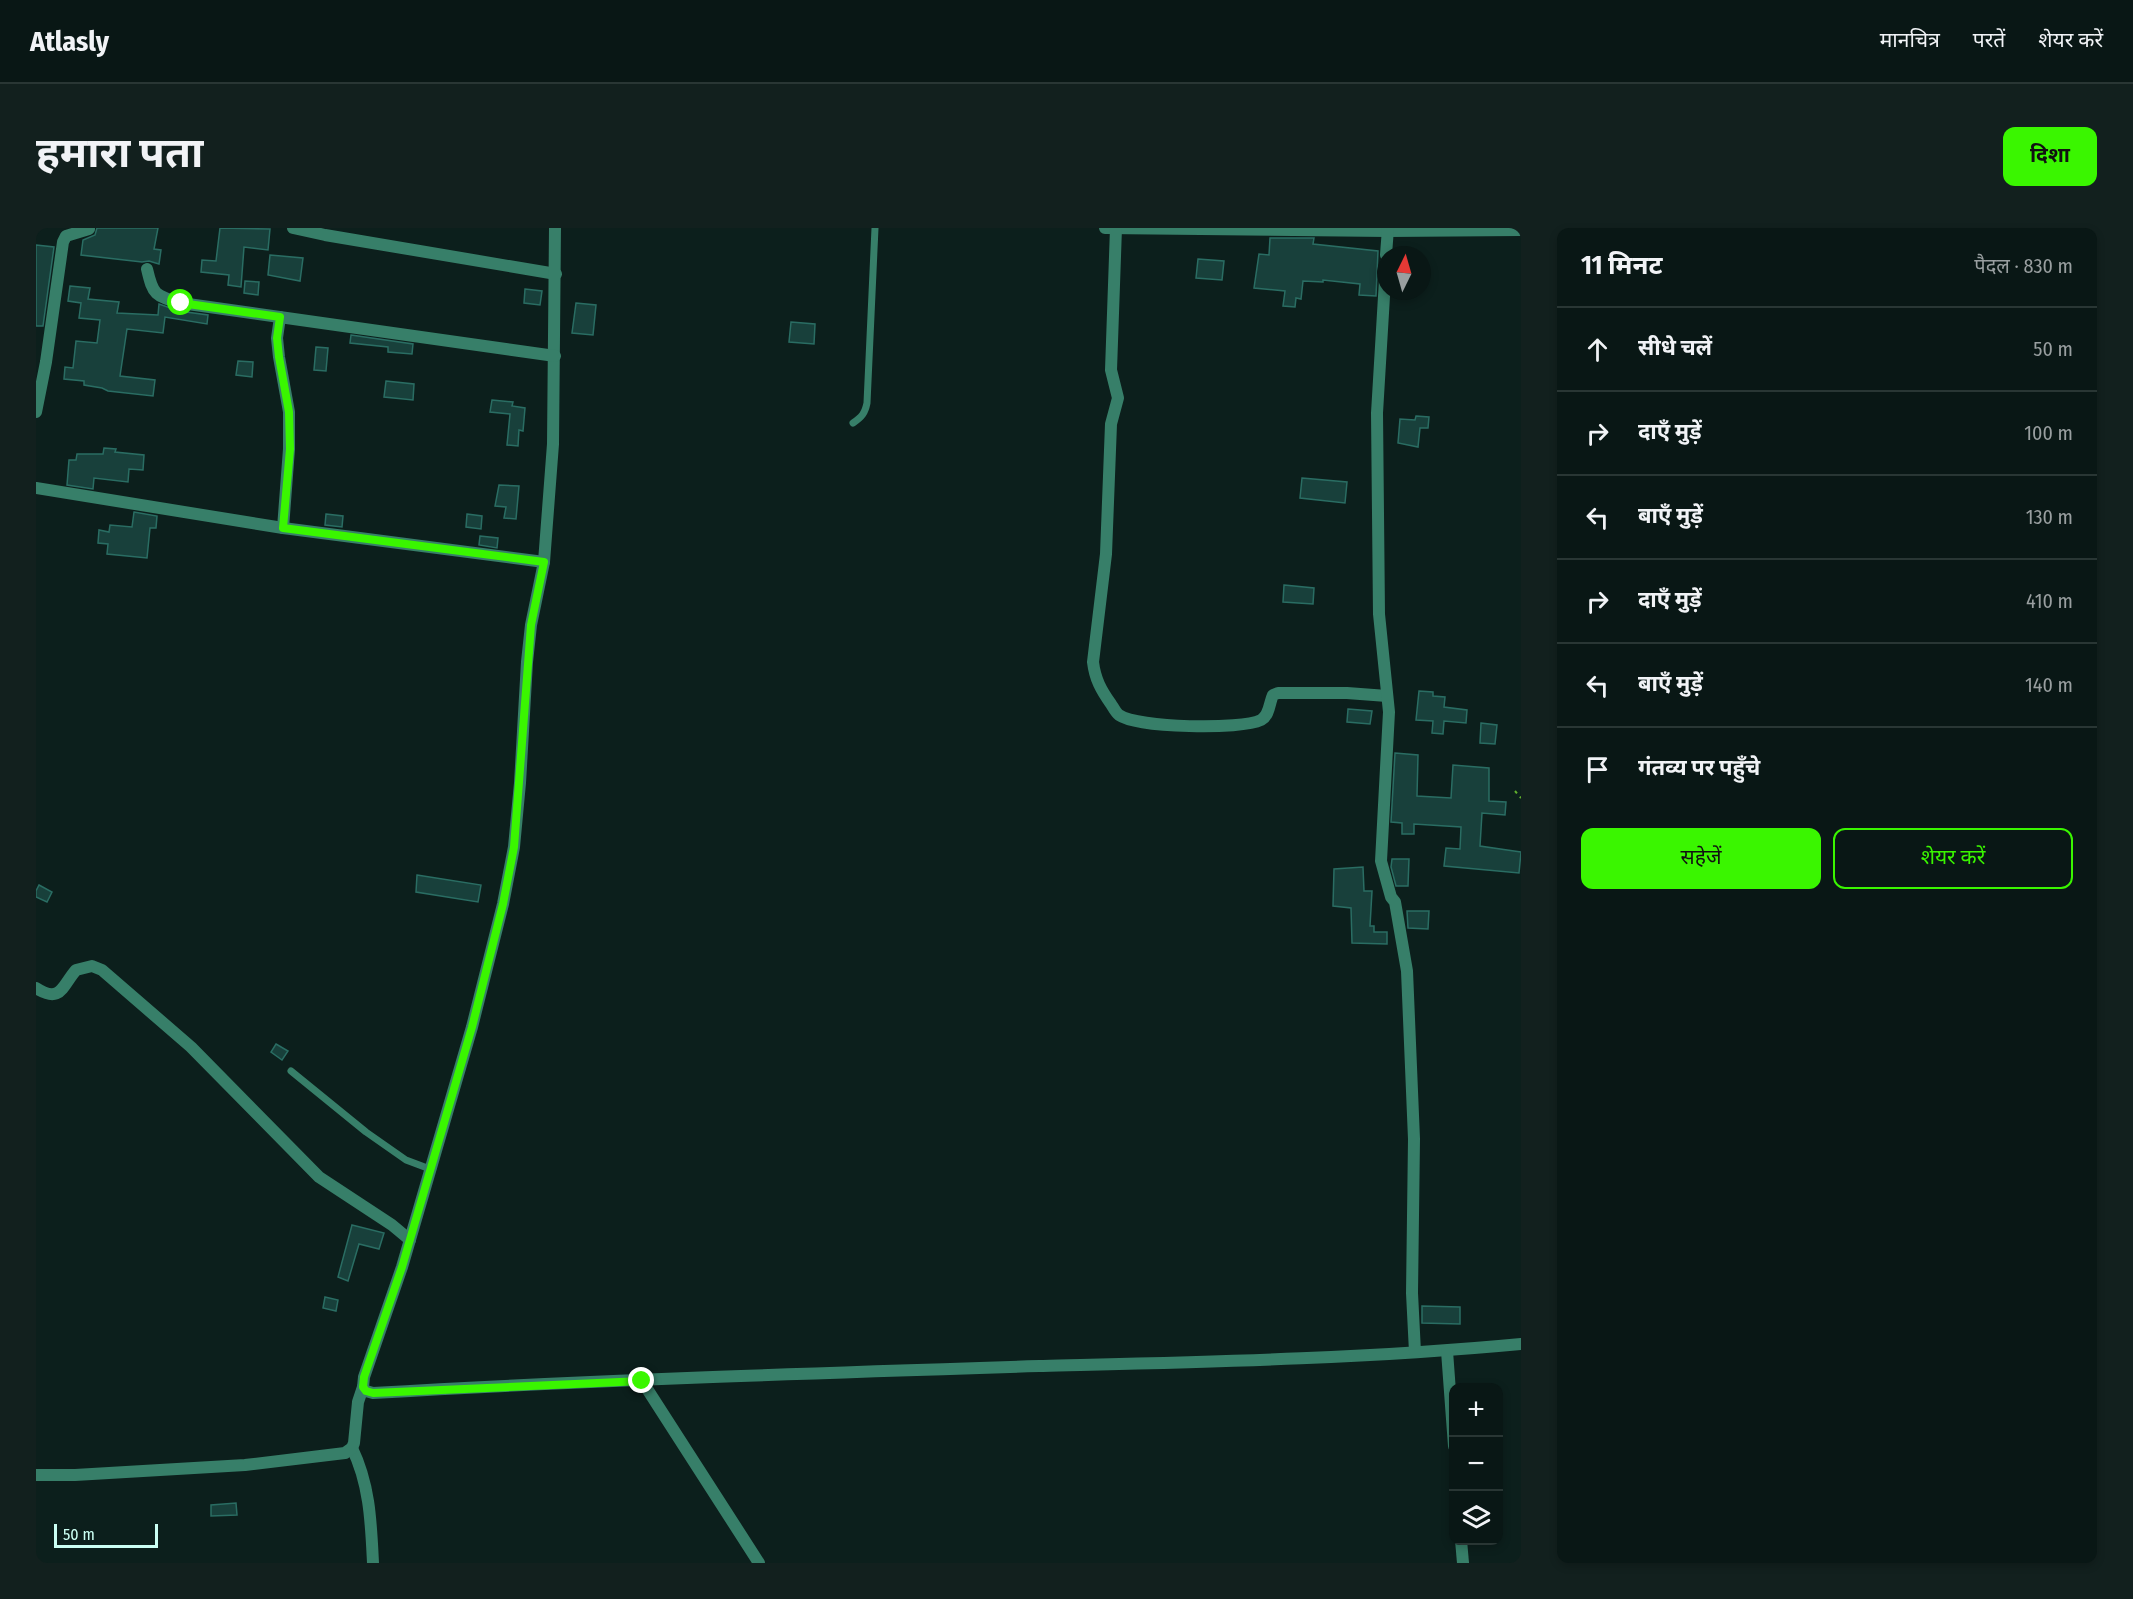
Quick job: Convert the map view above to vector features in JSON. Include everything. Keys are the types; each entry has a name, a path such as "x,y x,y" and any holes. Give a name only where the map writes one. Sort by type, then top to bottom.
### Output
{"street":[{"path":"293,228 556,274"},
{"path":"36,1475 75,1475 245,1465 336,1455 352,1448 364,1377 410,1240 472,1027 503,904 514,847 531,625 544,562 553,444 555,228"},
{"path":"1105,228 1521,230"},
{"path":"1116,228 1111,370 1118,398 1110,424 1106,554 1093,662 1096,679 1102,691 1119,715 1147,723 1192,727 1261,720 1267,713 1273,695 1278,693 1347,693 1388,696"},
{"path":"36,412 63,242 66,236 89,229"},
{"path":"1387,246 1388,230"},
{"path":"147,269 153,292 162,298 555,356"},
{"path":"1384,300 1377,413 1379,614 1389,712 1381,861 1391,897 1395,902 1407,971 1414,1139 1412,1293 1415,1352"},
{"path":"280,317 277,338 289,412 290,449 283,528"},
{"path":"36,488 283,528 544,562"},
{"path":"36,988 54,995 60,992 76,970 93,966 102,970 191,1047 319,1178 392,1225 410,1240"},
{"path":"363,1387 366,1391 373,1393 1240,1360 1447,1351 1521,1344"},
{"path":"1447,1351 1453,1437"},
{"path":"642,1381 759,1563"},
{"path":"352,1448 360,1465 368,1493 373,1563"},
{"path":"1461,1545 1463,1563"}],"lane":[{"path":"853,423 866,411 867,403 875,228"},
{"path":"291,1071 366,1132 406,1160 430,1169"}],"path":[{"path":"1515,791 1521,798"}],"building":[{"path":"97,228 158,228 154,249 161,250 159,264 149,261 81,255 83,240 95,235"},
{"path":"220,228 270,229 268,250 244,247 241,287 228,285 229,275 201,272 202,260 216,261"},
{"path":"1270,238 1314,238 1313,244 1377,251 1376,296 1359,295 1360,284 1323,280 1323,282 1303,281 1301,299 1296,298 1295,307 1283,306 1285,291 1254,288 1259,254 1269,255"},
{"path":"36,245 54,247 43,326 36,326"},
{"path":"270,255 303,258 300,281 268,275"},
{"path":"1198,259 1224,261 1222,280 1196,278"},
{"path":"245,281 259,282 258,295 244,293"},
{"path":"70,286 90,288 88,299 119,302 117,313 158,315 159,304 179,311 208,315 207,324 165,317 163,333 127,329 120,376 155,380 153,396 108,391 84,385 84,381 64,379 65,367 73,368 76,341 97,343 100,320 79,318 81,303 68,301"},
{"path":"525,289 542,291 540,305 524,303"},
{"path":"576,303 596,305 593,335 572,333"},
{"path":"791,322 815,324 814,344 789,342"},
{"path":"351,335 413,344 412,354 388,352 388,347 350,343"},
{"path":"316,347 328,348 326,371 314,370"},
{"path":"238,361 253,362 252,377 236,375"},
{"path":"386,381 414,384 413,400 384,397"},
{"path":"492,400 513,402 512,406 525,408 523,431 519,430 518,446 507,445 510,414 490,412"},
{"path":"1416,416 1429,417 1428,428 1420,428 1418,447 1398,443 1400,419 1415,420"},
{"path":"104,448 116,449 115,452 144,455 143,470 129,469 128,482 94,478 93,489 67,485 69,460 76,460 77,454 103,454"},
{"path":"1302,478 1347,482 1345,503 1300,498"},
{"path":"499,485 519,486 516,519 504,518 506,507 495,506"},
{"path":"134,512 157,516 156,528 150,528 147,558 107,554 108,544 98,543 99,530 109,532 110,525 132,527"},
{"path":"326,514 343,516 342,527 325,525"},
{"path":"467,514 482,516 481,529 466,527"},
{"path":"480,536 498,538 497,548 479,545"},
{"path":"1284,585 1314,588 1313,604 1283,602"},
{"path":"1419,691 1433,692 1433,696 1445,697 1444,707 1467,710 1466,723 1444,721 1443,734 1432,733 1433,721 1416,720"},
{"path":"1348,709 1372,711 1370,724 1347,722"},
{"path":"1481,723 1497,725 1495,744 1480,743"},
{"path":"1395,753 1418,755 1417,796 1451,798 1453,765 1489,768 1489,801 1506,802 1505,815 1482,813 1480,846 1521,852 1519,873 1444,866 1446,848 1460,849 1461,827 1414,824 1414,834 1402,834 1402,823 1391,822"},
{"path":"1392,859 1409,859 1408,886 1396,886 1391,867"},
{"path":"1363,867 1364,891 1372,891 1370,926 1374,926 1374,932 1387,932 1387,944 1352,943 1351,908 1333,906 1334,869"},
{"path":"417,875 481,885 478,902 416,892"},
{"path":"39,885 52,892 47,902 36,897"},
{"path":"1407,911 1429,911 1428,929 1408,928"},
{"path":"276,1044 288,1051 282,1060 271,1052"},
{"path":"352,1225 384,1233 379,1249 359,1244 348,1281 338,1277"},
{"path":"325,1297 338,1300 336,1311 323,1308"},
{"path":"1422,1306 1460,1307 1460,1324 1422,1323"},
{"path":"236,1503 237,1515 211,1516 211,1505"}],"route":[{"path":"181,303 280,317 277,338 289,412 290,449 283,528 544,562 531,625 514,847 503,904 472,1027 402,1267 364,1377 363,1387 366,1391 373,1393 465,1387 642,1381"}]}
